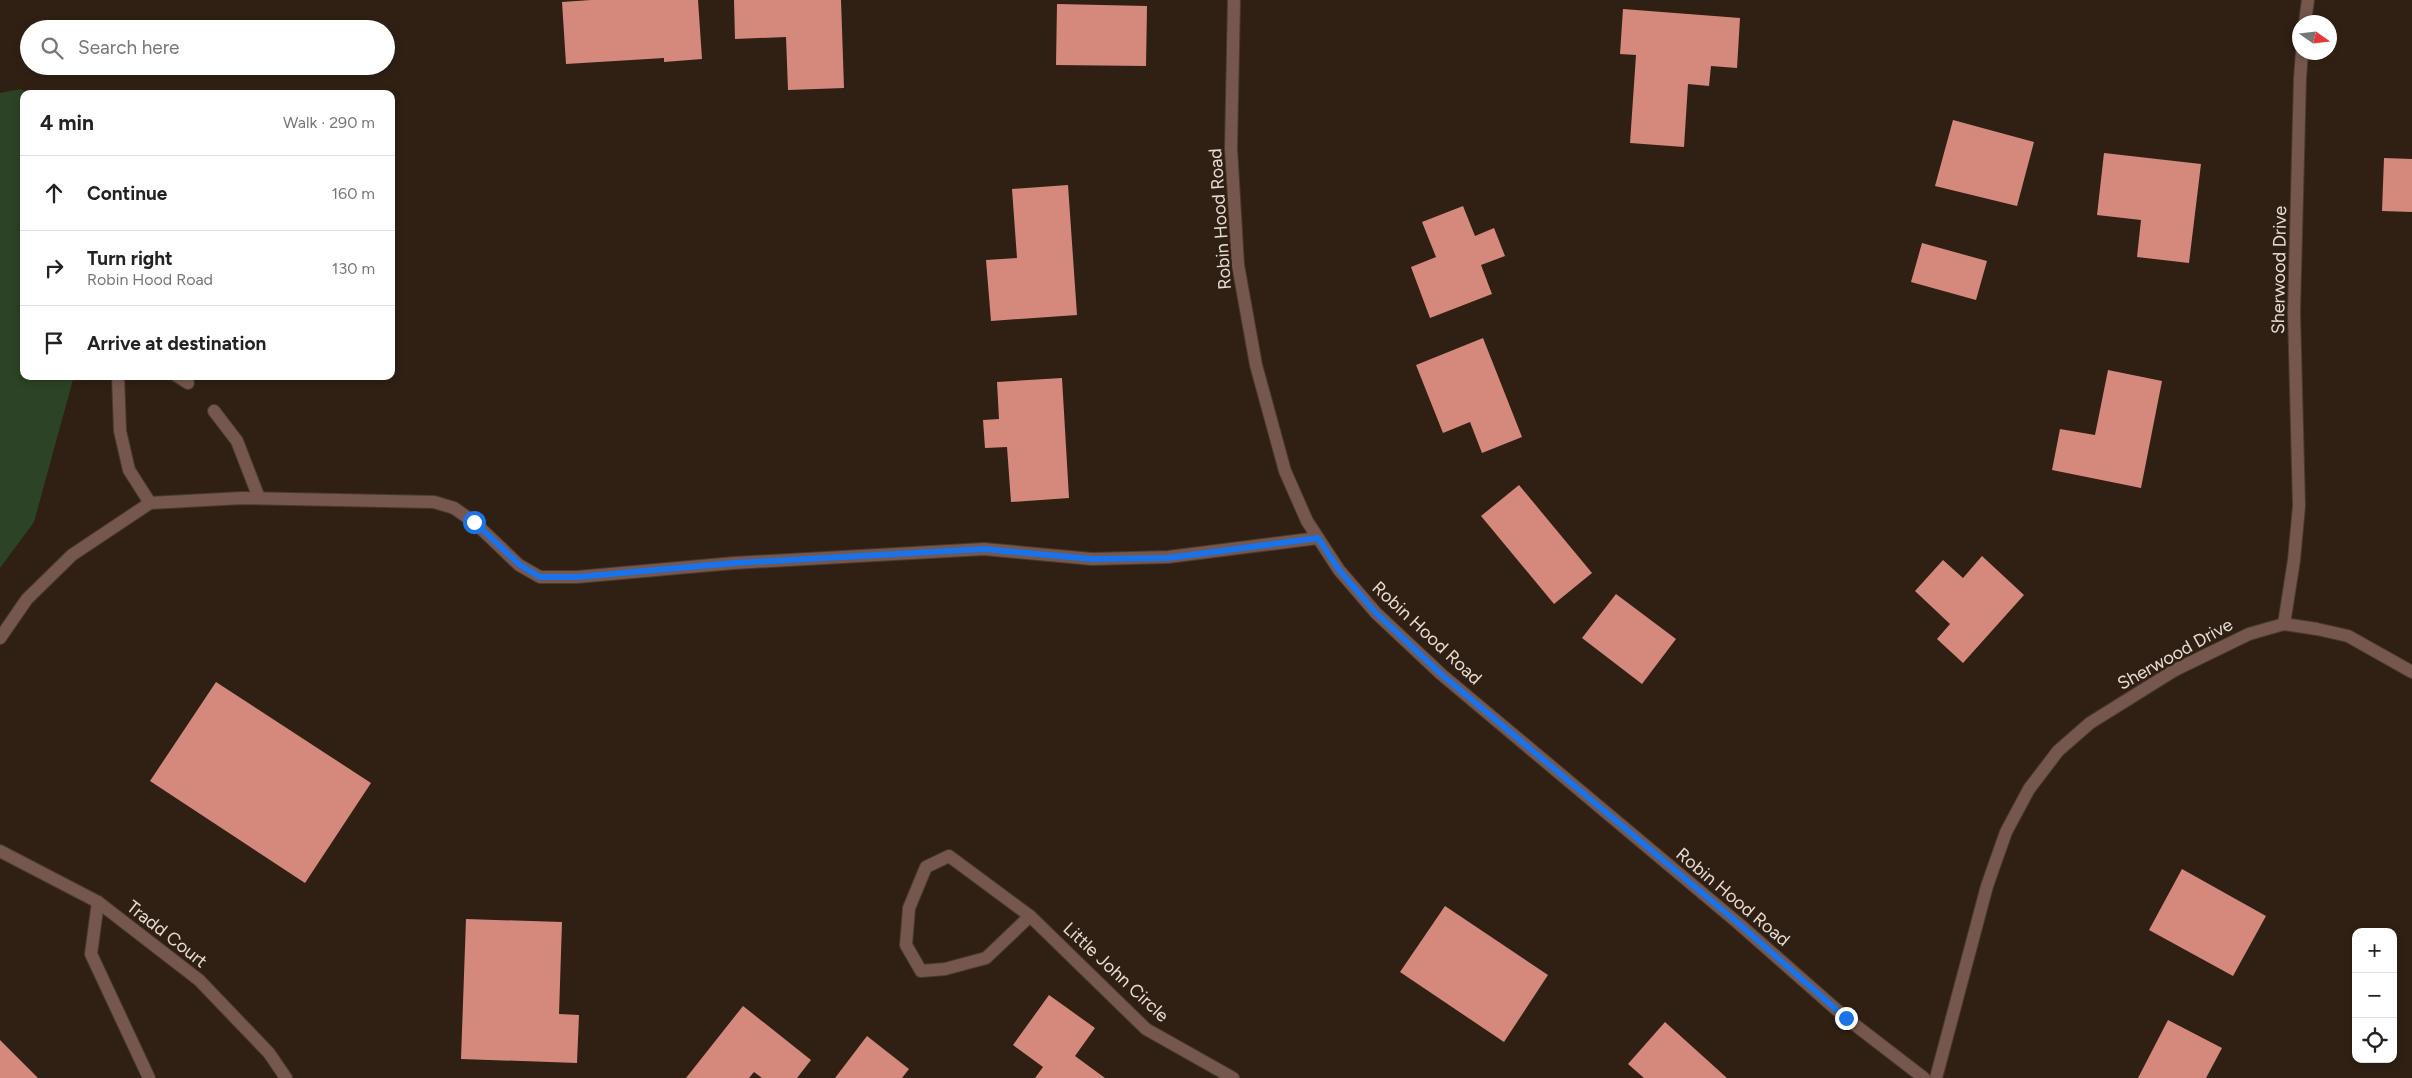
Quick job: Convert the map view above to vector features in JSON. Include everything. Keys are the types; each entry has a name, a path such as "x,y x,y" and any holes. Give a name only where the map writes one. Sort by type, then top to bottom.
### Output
{"street":[{"name":"Robin Hood Road","path":"1234,0 1231,148 1238,265 1256,365 1285,471 1307,521 1339,570 1376,613 1441,674 1738,923 1846,1018 1924,1078"},
{"path":"2306,15 2308,0"},
{"name":"Sherwood Drive","path":"1936,1078 1987,886 2006,832 2029,789 2058,750 2090,723 2175,670 2249,634 2284,624 2294,560 2299,506 2294,312 2301,60"},
{"path":"118,380 120,431 129,470 150,503"},
{"path":"183,380 188,383"},
{"path":"214,411 237,441 259,498"},
{"path":"0,638 27,599 72,555 150,503 259,498 434,502 454,508 474,522 520,565 540,577 577,577 734,563 984,549 1092,559 1168,558 1318,538"},
{"path":"2284,624 2348,636 2412,672"},
{"name":"Tradd Court","path":"0,851 98,902 199,980 268,1053 286,1078"},
{"name":"Little John Circle","path":"1030,916 986,958 945,969 921,971 906,945 909,908 926,868 950,856 1030,916 1146,1028 1234,1078"},
{"path":"98,902 91,954 149,1078"}],"green space":[{"path":"21,89 23,90 20,90 20,380 73,380 34,522 0,568 0,93"}],"building":[{"path":"591,0 698,0 702,59 664,62 664,58 566,64 562,2"},
{"path":"734,0 841,0 844,88 788,90 786,37 735,39"},
{"path":"1057,4 1147,6 1146,66 1056,65"},
{"path":"1623,9 1740,18 1737,68 1711,66 1709,86 1688,84 1684,147 1630,143 1636,55 1620,54"},
{"path":"1953,120 2034,142 2017,206 1935,186"},
{"path":"2104,153 2201,164 2189,263 2137,257 2141,220 2097,215"},
{"path":"2384,158 2412,159 2412,212 2382,211"},
{"path":"1068,185 1077,315 991,321 986,260 1017,258 1012,189"},
{"path":"1463,206 1475,236 1494,228 1505,256 1481,265 1492,294 1430,318 1411,267 1436,257 1422,222"},
{"path":"1922,243 1987,261 1976,300 1911,282"},
{"path":"1483,338 1522,437 1482,453 1470,422 1443,433 1416,365"},
{"path":"2108,370 2162,381 2141,488 2052,470 2060,429 2095,435"},
{"path":"1062,378 1069,498 1011,502 1007,447 985,448 983,420 999,419 997,382"},
{"path":"1519,485 1592,573 1554,604 1481,516"},
{"path":"1982,556 2024,595 1963,663 1937,639 1950,624 1915,591 1943,560 1963,578"},
{"path":"1616,594 1676,639 1642,684 1582,638"},
{"path":"216,682 371,783 305,883 150,781"},
{"path":"2182,869 2266,916 2233,976 2149,930"},
{"path":"1445,906 1548,975 1504,1042 1400,972"},
{"path":"466,919 562,922 559,1014 579,1015 577,1063 461,1059"},
{"path":"1049,995 1095,1028 1075,1056 1105,1078 1035,1078 1043,1067 1013,1045"},
{"path":"743,1006 811,1060 797,1078 762,1078 754,1072 749,1078 686,1078"},
{"path":"2168,1020 2222,1048 2206,1078 2138,1078"},
{"path":"1665,1022 1727,1078 1644,1078 1628,1064"},
{"path":"867,1036 909,1069 902,1078 835,1078"},
{"path":"0,1040 38,1078 0,1078"}],"route":[{"path":"474,522 520,565 540,577 577,577 734,563 984,549 1092,559 1168,558 1236,547 1318,538 1339,570 1376,613 1441,674 1738,923 1846,1018"}]}
